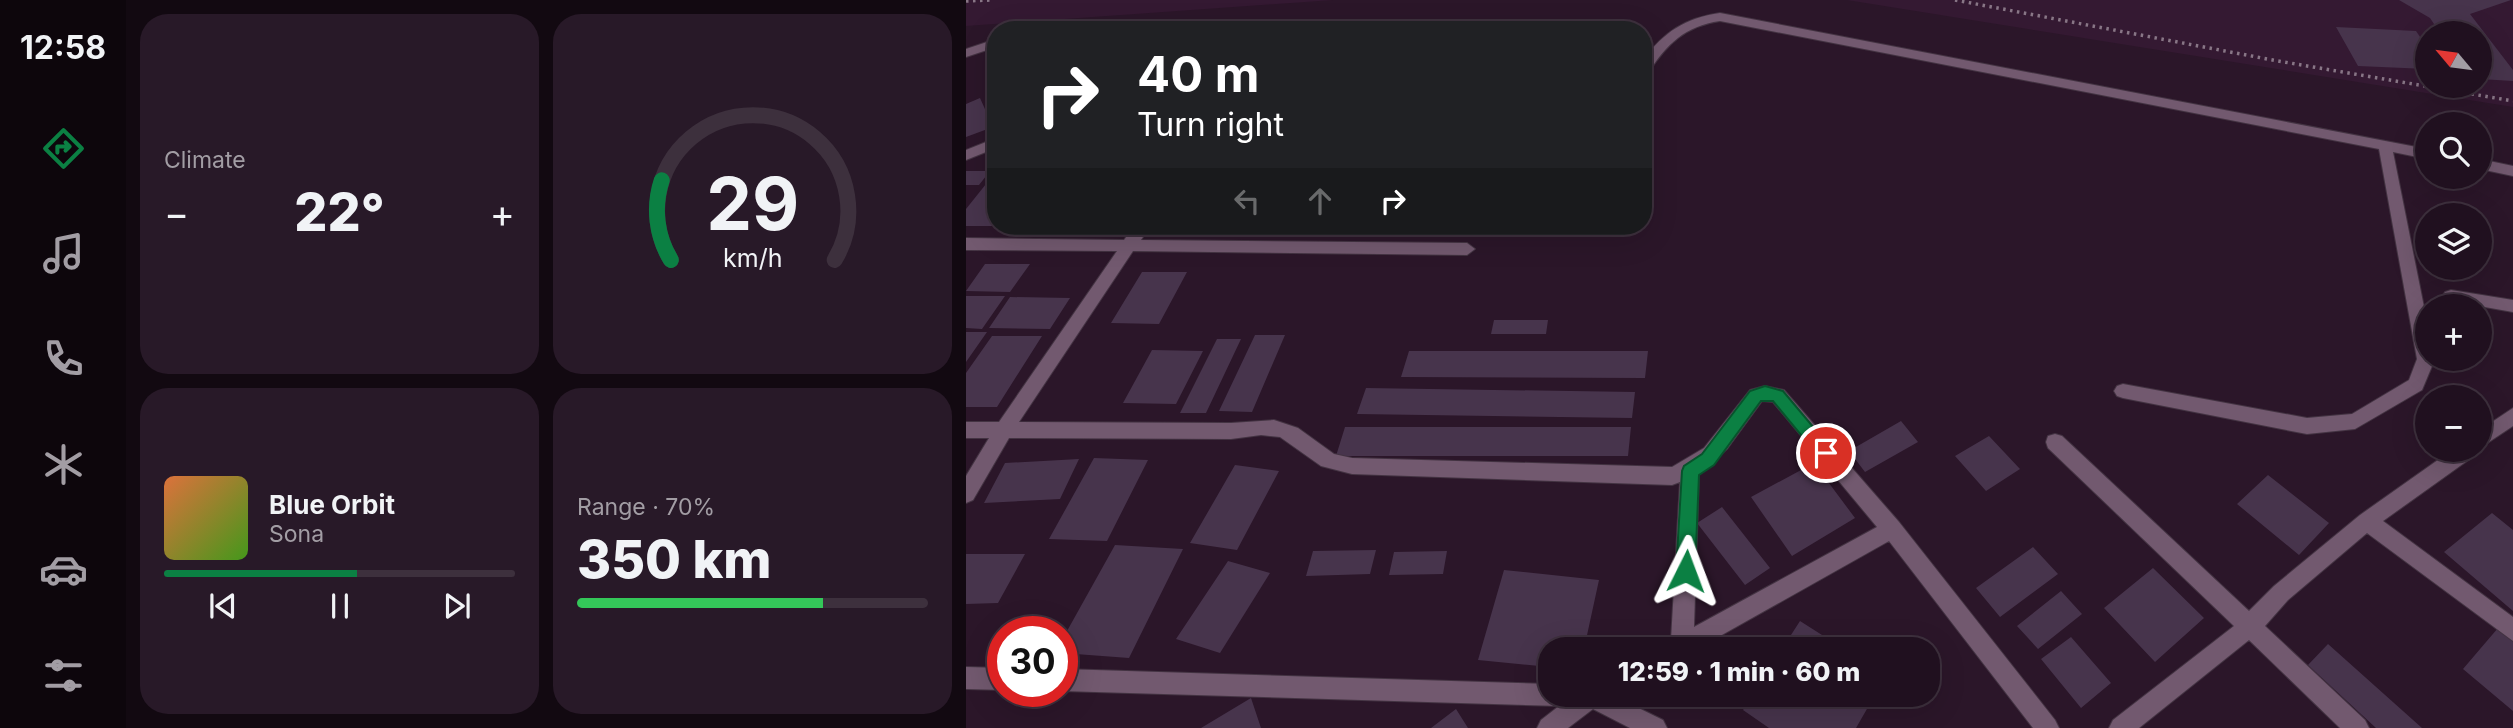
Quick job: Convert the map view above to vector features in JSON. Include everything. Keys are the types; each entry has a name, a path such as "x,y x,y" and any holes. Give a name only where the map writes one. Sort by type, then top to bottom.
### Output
{"street":[{"path":"1652,57 1666,37 1699,19 1720,17 2415,152"},
{"path":"966,53 987,46"},
{"path":"2123,391 2306,426 2355,421 2416,385 2426,359 2385,146"},
{"path":"966,155 987,147"},
{"path":"2492,167 2513,171"},
{"path":"966,494 1004,430 1136,235"},
{"path":"966,244 1467,249"},
{"path":"2492,303 2513,306"},
{"path":"966,430 1231,431 1264,427 1280,429 1299,438 1319,456 1352,466 1672,476 1690,471 1708,460 1756,396 1765,393 1777,395 1892,529 2047,728"},
{"path":"2492,431 2513,416"},
{"path":"2055,442 2357,728"},
{"path":"2121,728 2249,627 2281,593 2367,522 2450,462"},
{"path":"1680,637 1690,471"},
{"path":"2367,522 2513,630"},
{"path":"1697,637 1892,529"},
{"path":"966,677 987,678"},
{"path":"1078,680 1538,694"},
{"path":"1549,728 1577,707"},
{"path":"1613,707 1655,728"}],"path":[{"path":"966,1 991,0"},
{"path":"1955,0 2291,63 2513,101"}],"shaded area":[{"path":"966,0 1333,0 1037,21 987,21 987,25 966,26"},
{"path":"1847,0 2513,0 2513,107 2457,98 2492,98 2492,21 2415,21 2415,91"}],"building":[{"path":"2399,0 2511,0 2470,14 2475,21 2432,21"},
{"path":"2336,27 2415,31 2415,68 2358,66"},
{"path":"2492,43 2513,70 2513,81 2492,80"},
{"path":"980,98 987,114 987,129 966,137 966,104"},
{"path":"966,171 987,171 979,185 966,185"},
{"path":"987,184 987,226 966,226 966,209"},
{"path":"985,264 1030,264 1010,292 966,291"},
{"path":"1142,272 1187,272 1159,324 1111,323"},
{"path":"966,296 1005,296 982,329 966,328"},
{"path":"1010,297 1070,298 1050,329 989,328"},
{"path":"1494,320 1548,320 1546,334 1491,334"},
{"path":"966,332 987,332 966,362"},
{"path":"1255,335 1285,335 1252,412 1219,411"},
{"path":"992,336 1042,336 997,407 966,407 966,373"},
{"path":"1217,339 1241,339 1206,413 1180,413"},
{"path":"1152,350 1203,351 1176,404 1123,403"},
{"path":"1409,351 1648,351 1645,378 1401,377"},
{"path":"1366,388 1635,392 1632,418 1357,414"},
{"path":"1901,421 1918,442 1865,472 1849,451"},
{"path":"1345,427 1631,427 1628,456 1336,456"},
{"path":"1989,436 2020,469 1986,491 1955,456"},
{"path":"1094,458 1148,460 1107,541 1049,539"},
{"path":"1079,459 1060,499 984,503 1005,463"},
{"path":"1814,463 1855,518 1792,556 1751,497"},
{"path":"1235,465 1279,471 1237,550 1190,543"},
{"path":"2268,475 2329,523 2299,555 2237,504"},
{"path":"1722,507 1770,568 1745,585 1697,523"},
{"path":"2492,513 2513,530 2513,611 2444,552"},
{"path":"1115,545 1183,549 1129,658 1078,654 1078,616 1075,616"},
{"path":"2033,547 2058,574 2000,617 1976,588"},
{"path":"1376,550 1370,574 1306,576 1313,551"},
{"path":"1447,551 1443,574 1389,575 1394,552"},
{"path":"966,554 1025,554 998,603 966,604"},
{"path":"1228,561 1270,573 1220,653 1176,639"},
{"path":"2153,568 2204,618 2155,662 2104,608"},
{"path":"1504,570 1599,580 1587,637 1538,637 1538,666 1478,660"},
{"path":"2061,591 2082,614 2038,649 2017,626"},
{"path":"1800,621 1825,637 1790,637"},
{"path":"2498,628 2513,640 2513,711 2463,669"},
{"path":"2071,637 2111,683 2081,708 2041,659"},
{"path":"2328,644 2422,728 2376,728 2308,665"},
{"path":"1251,698 1261,728 1201,728"},
{"path":"1745,707 1868,707 1856,728 1769,728 1743,710"},
{"path":"1456,709 1468,728 1431,728"}],"route":[{"path":"1686,571 1690,471 1708,460 1756,396 1765,393 1777,395 1826,453"}]}
